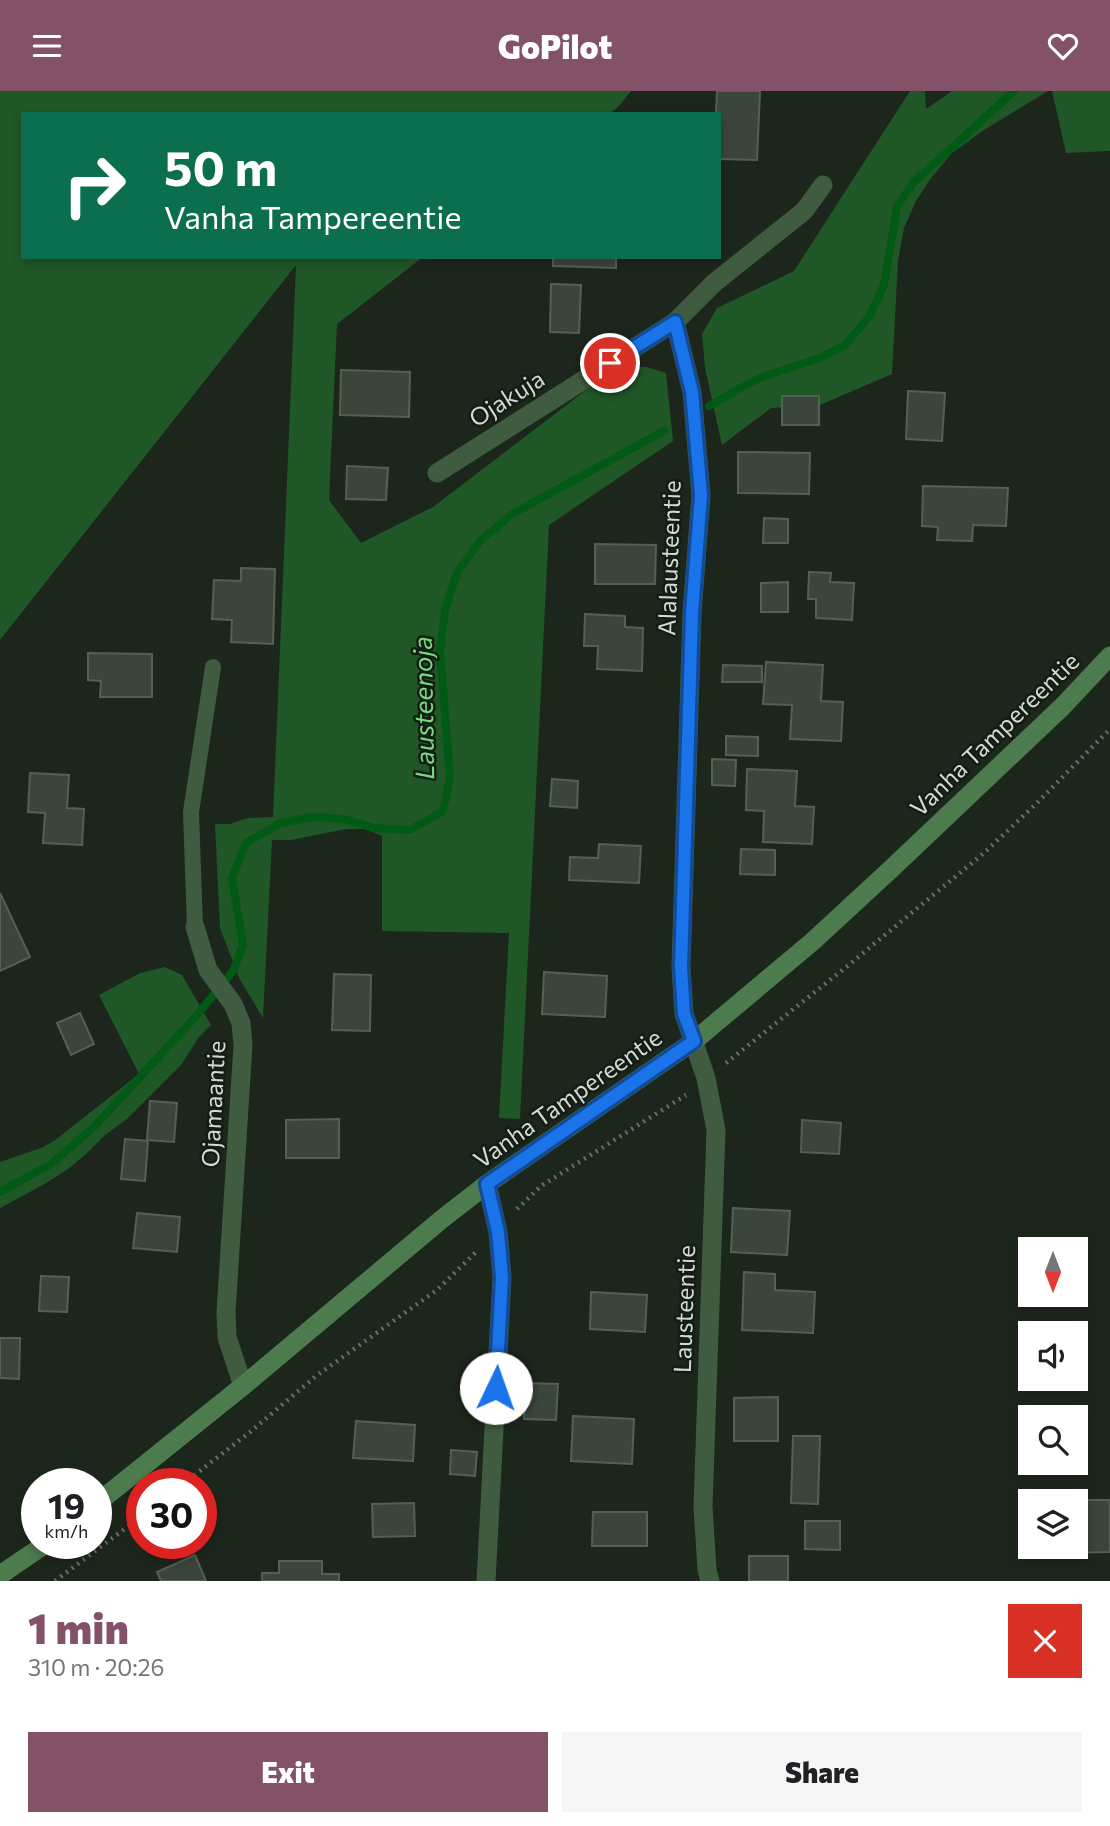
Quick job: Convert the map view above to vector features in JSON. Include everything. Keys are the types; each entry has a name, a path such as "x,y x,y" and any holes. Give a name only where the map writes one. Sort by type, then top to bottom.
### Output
{"main road":[{"name":"Vanha Tampereentie","path":"112,1491 487,1184 694,1041 812,942 890,870 1063,706 1110,656"},
{"path":"0,1575 24,1559"}],"street":[{"path":"675,322 714,283 804,211 823,185"},
{"name":"Ojakuja","path":"437,473 675,322"},
{"name":"Alalausteentie","path":"675,322 692,392 701,495 692,613 681,967 684,1014 694,1041"},
{"name":"Ojamaantie","path":"195,927 208,970 233,1004 241,1023 243,1045 226,1312 227,1337 243,1386"},
{"name":"Lausteentie","path":"694,1041 706,1079 716,1130 703,1506 710,1581"},
{"path":"486,1581 502,1277 498,1232 487,1184"}],"lane":[{"name":"Ojamaantie","path":"195,927 191,812 213,667"}],"path":[{"path":"204,1468 316,1376 437,1290 541,1187 685,1096 864,953 984,853 1110,729"},
{"path":"55,1581 126,1528"}],"green space":[{"path":"0,91 631,91 612,112 21,112 21,259 420,259 337,324 329,500 361,543 433,507 594,384 625,367 646,367 666,373 673,441 549,525 520,1119 499,1118 509,933 382,931 382,836 365,829 346,829 291,840 272,840 263,1018 239,978 220,928 215,824 273,817 296,265 0,640"},
{"path":"910,91 925,91 926,109 952,91 1048,91 952,153 916,201 904,228 898,261 892,374 820,405 771,408 722,445 705,368 702,334 717,308 794,271"},
{"path":"1052,91 1110,91 1110,151 1066,153"},
{"path":"165,967 182,975 211,1025 199,1037 181,1065 128,1118 68,1169 0,1208 0,1162 54,1141 139,1074 99,995 140,973"}],"building":[{"path":"717,91 760,91 757,160 721,159 721,112 716,112"},
{"path":"553,259 616,259 616,268 553,266"},
{"path":"551,284 581,285 579,333 550,332"},
{"path":"341,370 410,372 409,417 340,415"},
{"path":"908,391 945,393 942,441 906,439"},
{"path":"782,396 819,396 819,425 782,425"},
{"path":"738,452 810,453 809,494 738,493"},
{"path":"347,466 388,468 386,500 346,499"},
{"path":"923,486 1008,488 1006,526 973,525 972,541 937,540 938,527 922,526"},
{"path":"764,518 788,519 788,543 763,543"},
{"path":"595,544 656,545 655,584 595,584"},
{"path":"241,568 275,569 273,644 231,642 232,620 212,619 214,580 241,581"},
{"path":"809,572 831,573 830,582 854,583 852,620 816,618 816,599 808,599"},
{"path":"788,582 788,612 761,612 761,583"},
{"path":"585,614 625,616 625,627 643,628 642,671 597,669 598,646 584,646"},
{"path":"88,653 152,654 152,697 100,697 101,681 88,680"},
{"path":"766,662 823,665 821,701 843,702 841,741 790,739 792,705 763,704"},
{"path":"723,665 762,666 762,682 722,682"},
{"path":"726,736 758,737 758,756 726,755"},
{"path":"712,759 736,760 735,786 712,785"},
{"path":"747,769 797,771 795,806 814,807 812,844 763,842 764,811 746,810"},
{"path":"30,773 69,775 67,808 84,809 82,845 43,843 45,813 28,812"},
{"path":"552,779 578,781 577,808 550,806"},
{"path":"599,844 641,846 639,883 569,880 570,857 598,858"},
{"path":"741,849 775,850 775,875 740,874"},
{"path":"0,893 30,957 0,971"},
{"path":"544,972 607,976 605,1017 542,1014"},
{"path":"334,974 371,975 370,1031 332,1030"},
{"path":"80,1013 94,1044 71,1055 57,1023"},
{"path":"150,1101 177,1103 174,1142 147,1140"},
{"path":"339,1119 339,1158 286,1158 286,1120"},
{"path":"802,1120 841,1123 839,1154 801,1152"},
{"path":"125,1139 148,1141 145,1181 121,1179"},
{"path":"733,1208 790,1211 787,1255 731,1252"},
{"path":"137,1213 180,1217 177,1252 133,1248"},
{"path":"744,1272 775,1274 775,1290 815,1292 813,1333 742,1330"},
{"path":"41,1276 69,1277 67,1312 39,1311"},
{"path":"591,1292 647,1295 645,1332 590,1329"},
{"path":"0,1338 20,1338 19,1379 0,1378"},
{"path":"525,1383 558,1384 556,1420 524,1419"},
{"path":"778,1397 778,1441 734,1441 734,1398"},
{"path":"573,1416 634,1419 632,1464 571,1461"},
{"path":"356,1421 415,1425 413,1461 353,1458"},
{"path":"793,1436 820,1436 818,1504 791,1503"},
{"path":"451,1450 477,1452 475,1476 450,1474"},
{"path":"1088,1500 1110,1500 1110,1552 1088,1552"},
{"path":"414,1503 415,1536 373,1537 372,1504"},
{"path":"593,1512 647,1512 647,1546 592,1546"},
{"path":"805,1521 840,1521 840,1550 805,1549"},
{"path":"749,1556 788,1556 788,1581 749,1581"},
{"path":"186,1559 197,1559 206,1581 161,1581 157,1572"},
{"path":"279,1561 322,1561 322,1574 339,1574 339,1581 262,1581 262,1573 279,1573"}],"waterway":[{"name":"Lausteenoja","path":"709,406 757,379 822,357 845,345 869,317 884,285 897,206 914,182 1014,91"},
{"name":"Lausteenoja","path":"0,1192 51,1164 95,1126 197,1015 233,971 243,945 232,878 246,843 280,823 312,817 344,819 374,828 410,830 443,811 450,777 440,650 445,610 457,573 481,540 512,514 664,431"}],"route":[{"path":"496,1388 502,1277 498,1232 487,1184 694,1041 684,1014 681,967 692,613 701,495 692,392 675,322 610,363"}]}
